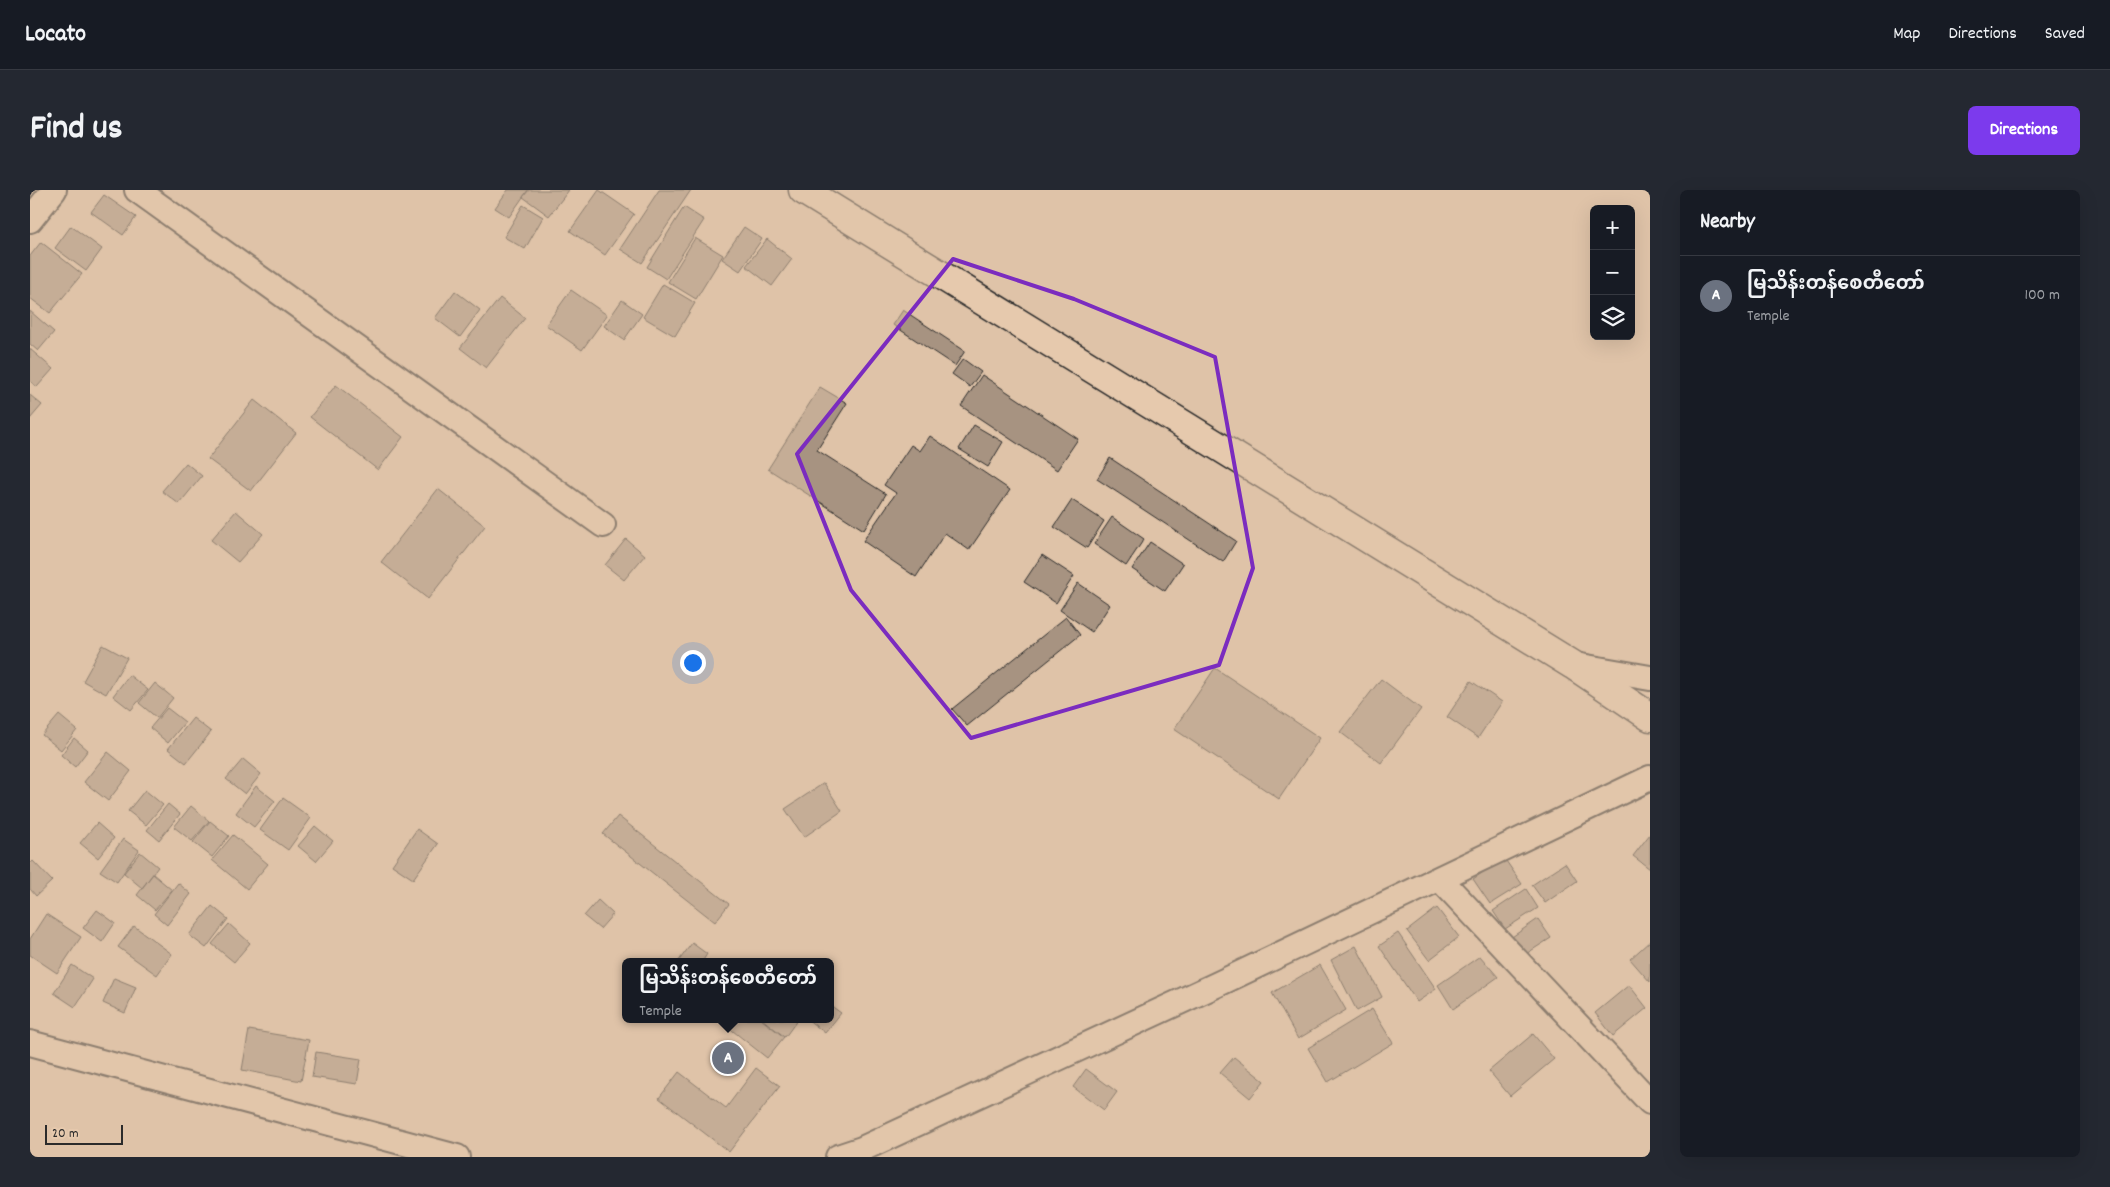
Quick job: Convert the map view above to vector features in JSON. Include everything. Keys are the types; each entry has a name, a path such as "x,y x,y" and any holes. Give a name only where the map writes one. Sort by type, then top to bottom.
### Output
{"highway":[{"path":"804,190 1573,665 1650,717"}],"street":[{"path":"30,220 54,190"},
{"path":"137,190 603,525"},
{"path":"1573,665 1650,678"},
{"path":"838,1157 1198,993 1650,778"},
{"path":"1440,879 1650,1102"},
{"path":"30,1043 457,1157"}],"highlighted area":[{"path":"953,259 1074,299 1215,357 1253,568 1219,665 971,738 851,590 797,454"}],"building":[{"path":"508,190 528,190 509,217 495,208"},
{"path":"529,190 569,190 549,216 523,197"},
{"path":"599,190 634,214 605,255 570,231"},
{"path":"659,190 691,190 642,263 620,249"},
{"path":"104,195 136,217 123,235 91,212"},
{"path":"523,205 543,217 525,249 504,237"},
{"path":"684,207 704,220 666,279 647,267"},
{"path":"71,226 102,249 86,271 55,248"},
{"path":"744,227 762,239 740,271 722,259"},
{"path":"695,238 723,255 696,299 668,282"},
{"path":"767,239 792,259 772,286 746,266"},
{"path":"41,242 82,274 50,313 30,298 30,256"},
{"path":"663,284 695,303 675,336 643,317"},
{"path":"571,290 607,315 582,350 546,325"},
{"path":"455,291 480,310 460,337 435,318"},
{"path":"500,298 525,318 486,368 460,348"},
{"path":"622,300 642,314 624,340 604,326"},
{"path":"903,310 965,351 955,366 893,325"},
{"path":"30,311 54,332 38,351 30,344"},
{"path":"30,349 53,369 37,387 30,381"},
{"path":"963,359 981,372 970,387 952,374"},
{"path":"982,375 1078,439 1057,470 961,406"},
{"path":"336,385 403,437 378,470 310,417"},
{"path":"820,387 847,403 817,450 886,494 864,530 768,469"},
{"path":"30,395 42,405 30,419"},
{"path":"254,400 296,433 251,491 208,459"},
{"path":"974,425 1003,442 988,467 959,449"},
{"path":"930,436 1010,490 969,550 945,533 916,577 863,541 896,493 884,485 911,445 920,451"},
{"path":"1110,458 1236,541 1223,562 1097,479"},
{"path":"186,463 202,476 179,504 162,491"},
{"path":"438,489 485,526 428,599 381,562"},
{"path":"1072,500 1104,521 1087,548 1054,527"},
{"path":"236,511 263,534 238,562 211,540"},
{"path":"1112,517 1144,539 1126,566 1094,544"},
{"path":"626,539 645,555 624,580 605,565"},
{"path":"1150,542 1183,564 1165,591 1132,569"},
{"path":"1042,555 1074,576 1056,603 1024,582"},
{"path":"1078,583 1110,605 1092,632 1060,610"},
{"path":"1066,617 1080,635 967,726 952,709"},
{"path":"103,645 127,658 106,694 83,681"},
{"path":"1215,668 1320,738 1279,799 1174,729"},
{"path":"129,675 148,690 131,710 113,696"},
{"path":"1381,679 1421,709 1381,763 1340,732"},
{"path":"1471,681 1502,702 1478,738 1447,717"},
{"path":"155,683 173,698 157,718 139,703"},
{"path":"167,708 185,722 168,743 150,728"},
{"path":"59,715 77,730 61,750 42,735"},
{"path":"193,718 211,732 186,763 168,749"},
{"path":"74,738 88,750 75,767 61,755"},
{"path":"108,752 131,771 108,801 84,782"},
{"path":"243,759 261,774 245,794 226,779"},
{"path":"824,783 842,811 804,837 785,809"},
{"path":"256,786 275,801 254,827 236,813"},
{"path":"145,790 163,805 146,825 128,811"},
{"path":"283,798 311,818 288,850 260,830"},
{"path":"168,804 180,814 159,840 147,830"},
{"path":"191,806 209,821 192,841 174,827"},
{"path":"618,816 729,904 715,922 603,834"},
{"path":"210,821 229,836 212,857 193,842"},
{"path":"97,823 114,838 98,858 80,843"},
{"path":"315,826 333,841 316,861 298,846"},
{"path":"417,829 438,844 413,879 392,865"},
{"path":"1650,834 1650,869 1633,856"},
{"path":"233,835 268,864 247,889 212,860"},
{"path":"123,839 139,850 117,882 100,871"},
{"path":"140,852 158,867 142,888 124,873"},
{"path":"1504,858 1522,884 1490,904 1473,879"},
{"path":"33,861 52,881 36,896 30,889 30,864"},
{"path":"1565,863 1577,881 1545,903 1532,885"},
{"path":"153,874 172,890 155,910 137,895"},
{"path":"178,883 191,894 167,925 154,914"},
{"path":"1526,889 1538,908 1505,929 1493,911"},
{"path":"598,900 613,914 600,929 584,916"},
{"path":"212,906 228,919 206,948 189,935"},
{"path":"1437,908 1459,937 1429,960 1407,931"},
{"path":"97,910 115,923 102,942 83,928"},
{"path":"46,914 81,937 57,973 30,955 30,939"},
{"path":"1538,919 1551,938 1518,959 1506,941"},
{"path":"229,924 250,943 234,962 212,944"},
{"path":"134,926 172,954 157,975 118,947"},
{"path":"1398,933 1436,989 1417,1002 1379,946"},
{"path":"1650,941 1650,982 1630,959"},
{"path":"692,943 707,954 704,958 681,958"},
{"path":"1356,946 1382,997 1357,1011 1331,960"},
{"path":"1480,956 1498,977 1453,1009 1438,985"},
{"path":"72,965 93,979 75,1007 54,993"},
{"path":"1320,965 1346,1010 1298,1039 1272,993"},
{"path":"114,978 136,987 125,1013 103,1003"},
{"path":"1629,985 1647,1008 1613,1036 1595,1013"},
{"path":"834,1008 841,1013 834,1022"},
{"path":"1372,1009 1393,1043 1328,1082 1308,1048"},
{"path":"732,1023 766,1023 784,1037 767,1058 728,1027"},
{"path":"767,1023 795,1023 785,1037"},
{"path":"812,1023 833,1023 825,1033"},
{"path":"249,1030 309,1040 301,1081 242,1070"},
{"path":"1533,1034 1554,1059 1510,1096 1489,1071"},
{"path":"316,1052 361,1059 357,1084 312,1077"},
{"path":"1234,1057 1264,1081 1250,1098 1220,1073"},
{"path":"756,1068 780,1086 729,1152 659,1098 679,1072 726,1108"},
{"path":"1086,1069 1117,1092 1104,1110 1073,1087"}],"place":[{"name":"မြသိန်းတန်စေတီတော်","path":"728,1058"}]}
